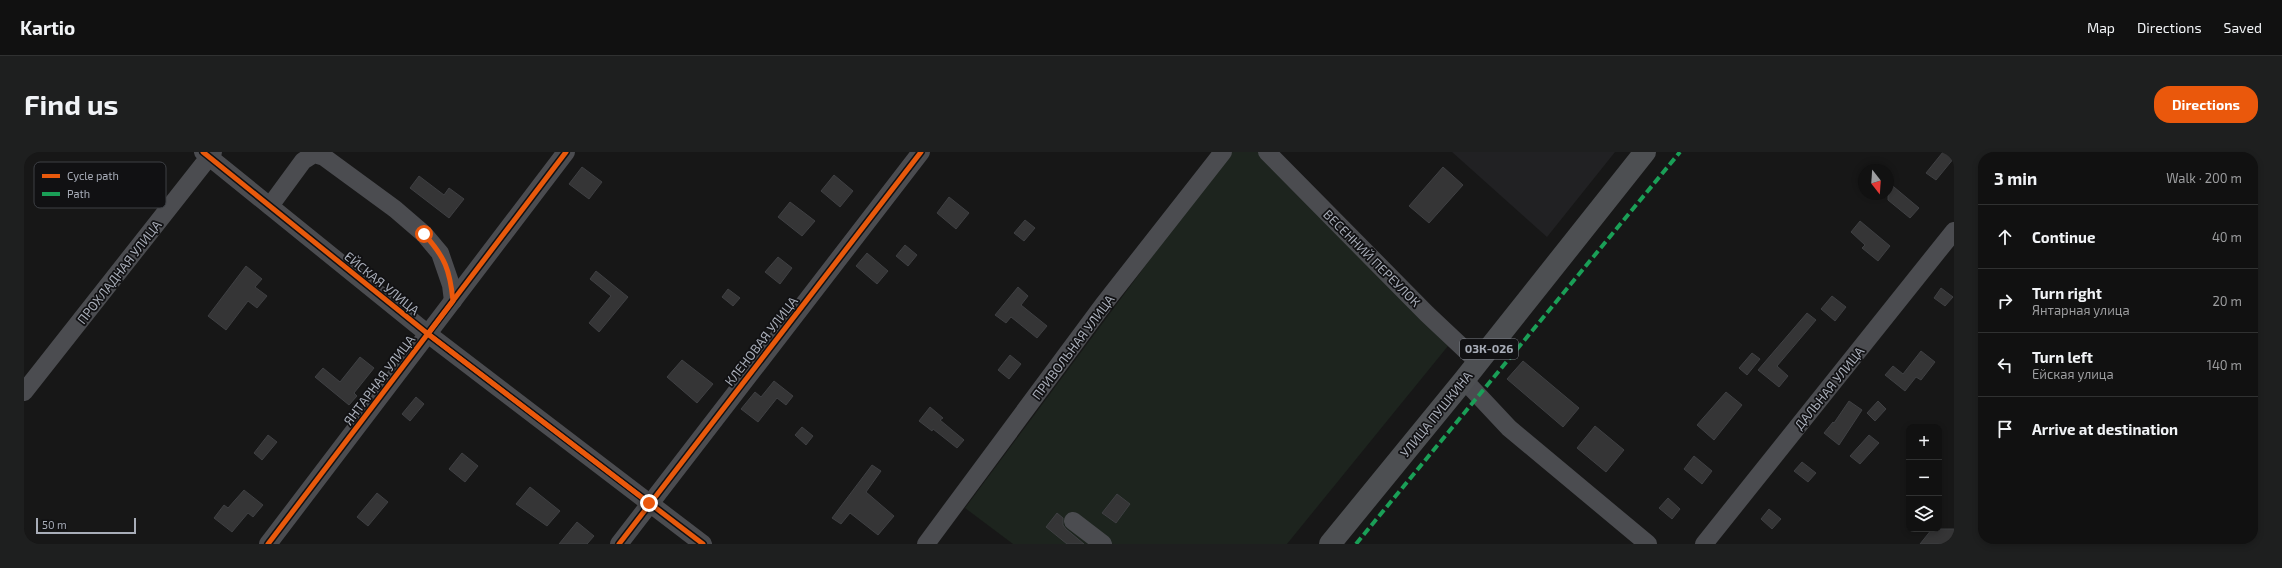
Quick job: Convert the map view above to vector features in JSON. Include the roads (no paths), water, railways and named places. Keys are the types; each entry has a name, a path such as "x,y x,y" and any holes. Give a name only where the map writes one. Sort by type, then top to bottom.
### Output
{"main road":[{"name":"УЛИЦА ПУШКИНА","path":"1330,544 1464,380 1645,152"}],"street":[{"name":"ЯНТАРНАЯ УЛИЦА","path":"268,544 566,152"},
{"name":"КЛЕНОВАЯ УЛИЦА","path":"619,544 649,503 921,152"},
{"name":"ПРИВОЛЬНАЯ УЛИЦА","path":"926,544 1104,305 1223,152"},
{"name":"ВЕСЕННИЙ ПЕРЕУЛОК","path":"1267,152 1427,314 1478,362"},
{"name":"ЕЙСКАЯ УЛИЦА","path":"209,154 270,206 428,334 703,544"},
{"name":"ПРОХЛАДНАЯ УЛИЦА","path":"24,392 209,154"},
{"path":"270,206 303,161 314,154 324,157 395,209 424,234 440,253 451,285 453,301"},
{"name":"ДАЛЬНАЯ УЛИЦА","path":"1704,544 1954,231"},
{"path":"1464,380 1509,428 1648,544"},
{"path":"1073,520 1103,544"}]}
